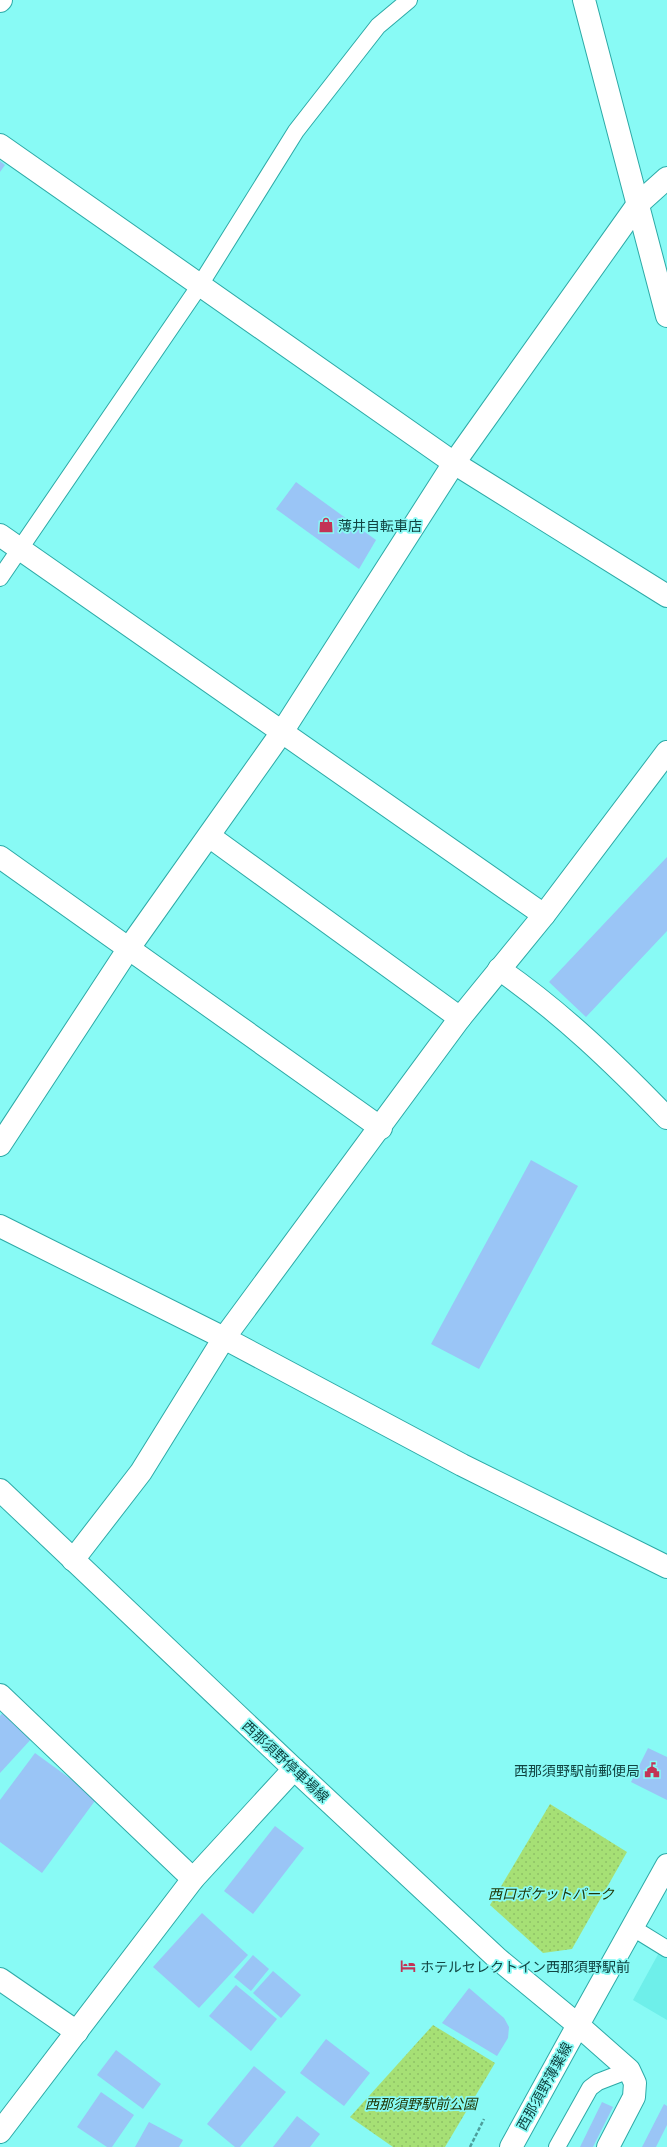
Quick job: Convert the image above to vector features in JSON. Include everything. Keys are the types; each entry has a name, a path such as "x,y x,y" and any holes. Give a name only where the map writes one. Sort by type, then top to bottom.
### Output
{"street":[{"path":"584,0 667,316"},
{"path":"0,145 454,463 667,596"},
{"path":"0,1145 129,948 282,732 454,463 638,204 667,178"},
{"path":"0,535 544,915"},
{"path":"73,1560 141,1472 224,1338 381,1128 460,1018 544,915 667,752"},
{"path":"209,836 460,1018"},
{"path":"0,857 381,1128"},
{"path":"499,969 532,992 586,1037 667,1118"},
{"path":"0,1226 224,1338 462,1465 667,1567"},
{"name":"西那須野停車場線","path":"0,1490 294,1769 498,1959 578,2025 629,2070"},
{"path":"0,1694 193,1879"},
{"path":"0,2132 193,1879 294,1769"},
{"name":"西那須野薄葉線","path":"511,2147 667,1865"},
{"path":"0,1979 77,2032"},
{"path":"608,2147 634,2097 635,2083 629,2070"}],"lane":[{"path":"0,578 200,285 296,131 378,26 409,0"},
{"path":"633,1928 667,1949"},
{"path":"557,2147 590,2088 598,2082 629,2070"}],"path":[{"path":"470,2147 484,2119"}],"shaded area":[{"path":"667,1938 667,2020 633,2000"}],"green space":[{"name":"西口ポケットパーク","path":"550,1804 627,1852 572,1949 543,1953 490,1905"},
{"name":"西那須野駅前公園","path":"433,2025 495,2063 445,2147 393,2147 350,2117"}],"building":[{"path":"0,161 5,165 0,172"},
{"name":"薄井自転車店","path":"296,482 376,540 359,569 276,509"},
{"path":"667,857 667,931 586,1017 549,982"},
{"path":"531,1160 578,1186 479,1369 431,1344"},
{"path":"4,1711 33,1737 0,1773 0,1716"},
{"name":"西那須野駅前郵便局","path":"648,1748 667,1757 667,1800 631,1782"},
{"path":"35,1753 97,1798 42,1873 0,1842 0,1800"},
{"path":"275,1826 304,1848 253,1914 224,1891"},
{"path":"202,1913 248,1955 199,2008 153,1967"},
{"path":"253,1955 269,1969 251,1991 234,1977"},
{"path":"273,1971 301,1995 281,2018 253,1993"},
{"path":"236,1985 277,2019 251,2051 209,2016"},
{"path":"469,1988 504,2018 509,2027 508,2038 497,2056 442,2023"},
{"path":"326,2039 370,2073 344,2106 300,2073"},
{"path":"116,2050 161,2084 143,2109 97,2075"},
{"path":"254,2066 286,2092 240,2147 235,2147 207,2124"},
{"path":"101,2092 134,2115 112,2147 107,2147 77,2127"},
{"path":"602,2102 613,2107 593,2147 580,2147"},
{"path":"664,2104 667,2106 667,2125 656,2147 642,2147"},
{"path":"297,2116 320,2134 310,2147 273,2147"},
{"path":"149,2122 183,2140 179,2147 135,2147"}],"place":[{"name":"薄井自転車店","path":"326,525"},
{"name":"西那須野駅前郵便局","path":"652,1770"},
{"name":"ホテルセレクトイン西那須野駅前","path":"408,1966"}]}
